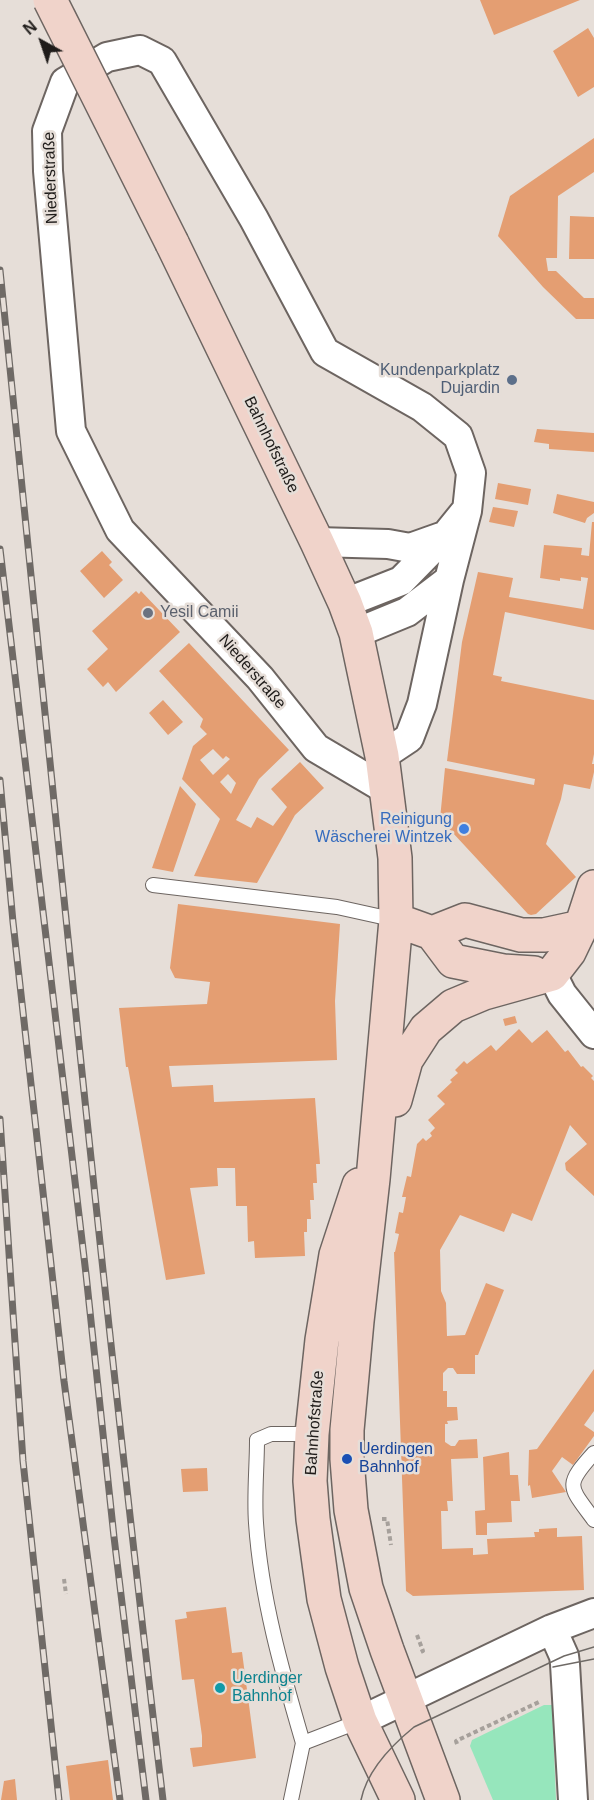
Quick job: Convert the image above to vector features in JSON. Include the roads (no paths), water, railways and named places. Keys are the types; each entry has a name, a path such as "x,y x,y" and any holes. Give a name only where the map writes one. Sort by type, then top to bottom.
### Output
{"street":[{"name":"Bahnhofstraße","path":"50,0 172,243 317,542 350,618 382,756 395,858 396,920 379,1126 347,1430 347,1459 351,1510 366,1588 443,1800"},
{"name":"Niederstraße","path":"382,756 409,738 419,712 467,511 471,473 458,436 422,407 325,352 255,219 162,61 140,50 107,57 65,82 47,131 48,171 70,431 120,530 260,678 316,748 387,790"},
{"path":"350,618 401,581 467,511"},
{"path":"317,542 388,544 410,548 446,535"},
{"path":"350,618 407,612 449,580"},
{"path":"373,1179 406,1060 426,1029 453,1006 484,993 552,974 569,952 581,927 594,887"},
{"path":"396,920 432,933 453,961 504,970 552,974"},
{"path":"432,933 465,920 521,934 544,935 581,927"},
{"path":"552,974 562,994 594,1034"},
{"name":"Bahnhofstraße","path":"379,1126 336,1255 322,1340 312,1434 310,1481 317,1560 333,1638 360,1721 398,1800"},
{"path":"360,1721 552,1629 594,1613"},
{"path":"552,1629 564,1656 573,1800"}],"lane":[{"path":"153,885 337,907 396,920"},
{"path":"291,1800 303,1743 278,1655 263,1582 256,1522 257,1440 271,1434 312,1434"},
{"path":"594,1453 573,1477 573,1486 576,1495 594,1520"},
{"path":"303,1743 360,1721"}],"tram line":[{"path":"361,1800 375,1768 389,1750 414,1727 564,1656 594,1647"},
{"path":"553,1667 594,1659"}],"railway":[{"path":"0,270 98,1227 163,1800"},
{"path":"0,549 146,1800"},
{"path":"0,780 13,922 64,1381 120,1800"},
{"path":"0,1119 23,1461 59,1800"}],"place":[{"name":"Kundenparkplatz Dujardin","path":"512,380"},
{"name":"Yesil Camii","path":"148,613"},
{"name":"Reinigung Wäscherei Wintzek","path":"464,829"},
{"name":"Uerdingen Bahnhof","path":"347,1459"},
{"name":"Uerdinger Bahnhof","path":"220,1688"}]}
